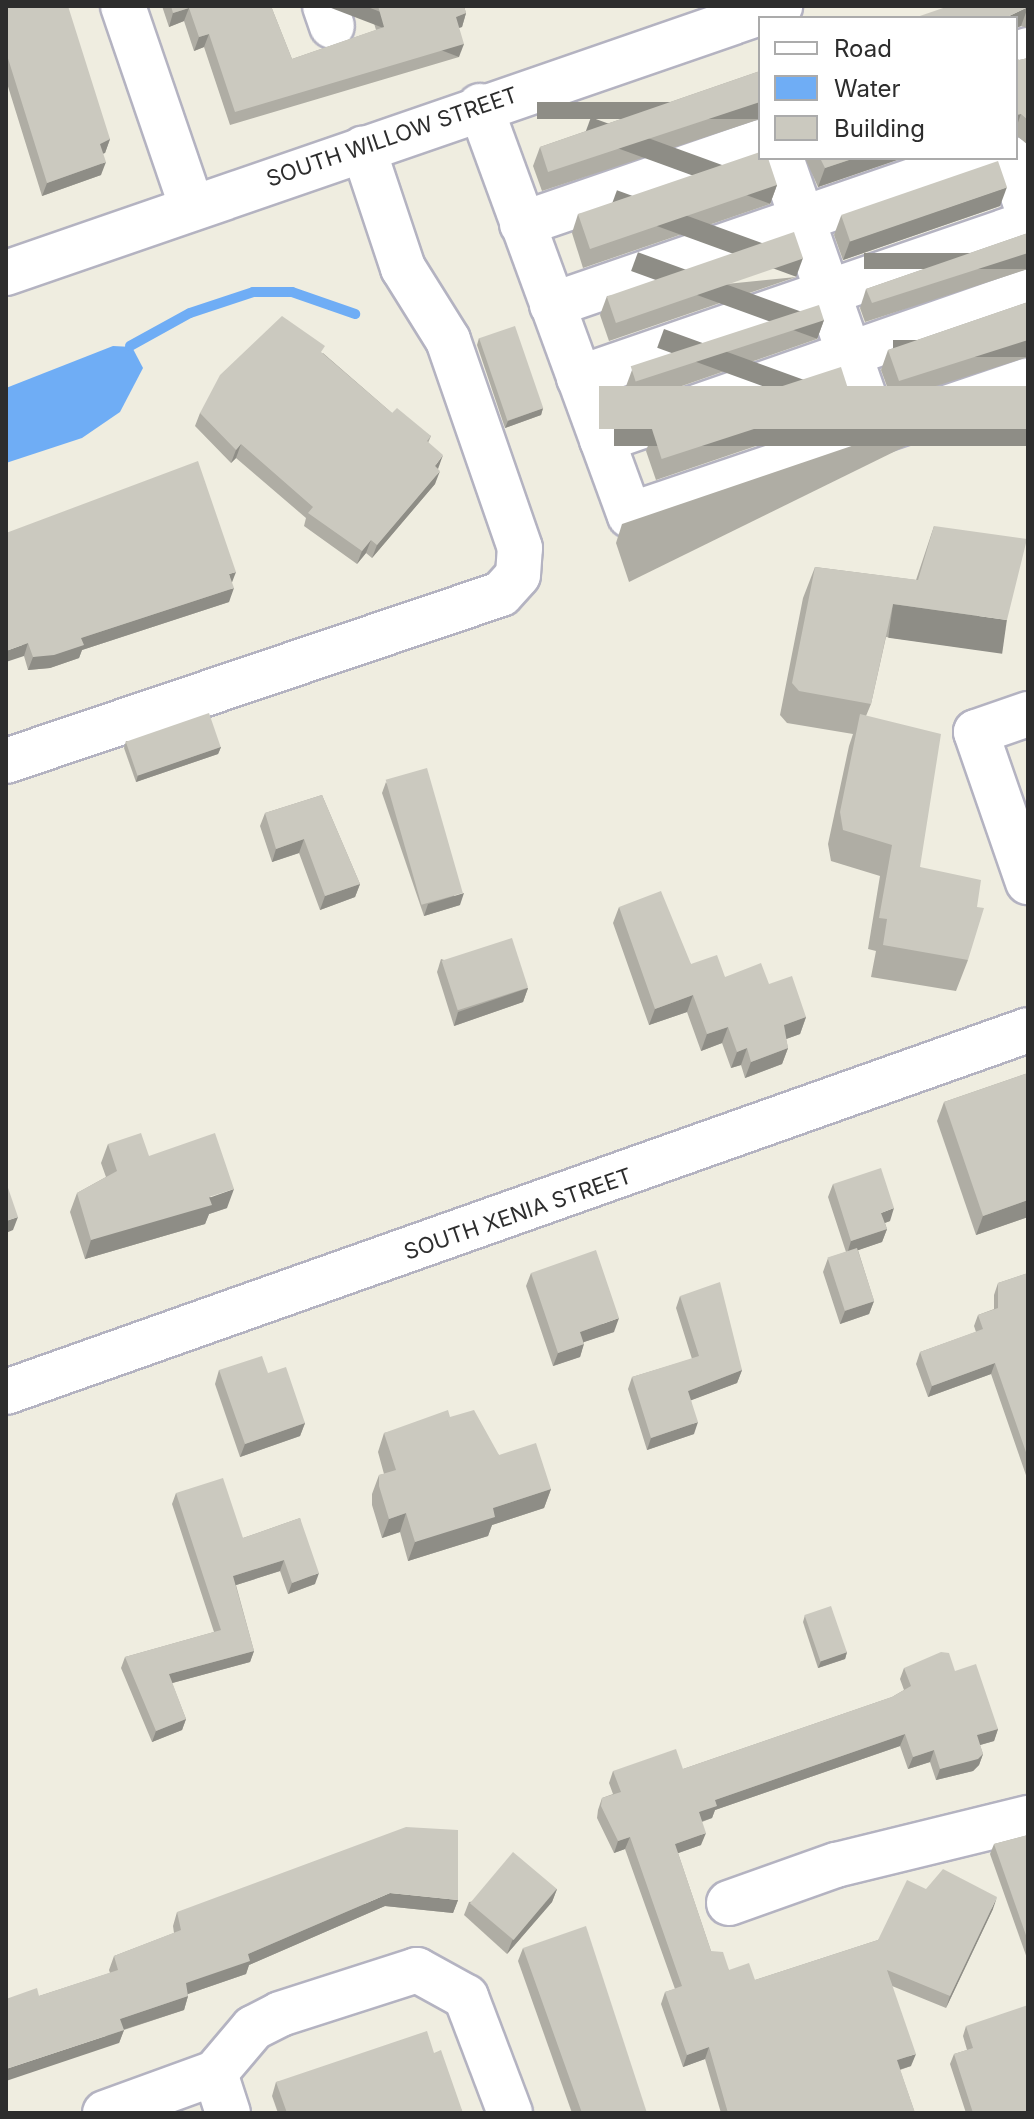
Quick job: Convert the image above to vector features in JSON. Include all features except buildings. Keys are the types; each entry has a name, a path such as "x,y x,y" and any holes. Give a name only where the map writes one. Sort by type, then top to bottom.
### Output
{"street":[{"path":"123,6 192,207"},
{"name":"SOUTH WILLOW STREET","path":"6,273 764,9"},
{"path":"480,106 630,515 1028,380"},
{"path":"522,224 758,143"},
{"path":"6,761 501,594 518,575 520,548 448,340 403,268 363,148"},
{"path":"782,160 876,431"},
{"path":"552,305 974,160"},
{"path":"1011,160 1028,211"},
{"path":"579,378 1028,223"},
{"path":"602,440 1028,292"},
{"path":"1028,714 976,732 1028,882"},
{"name":"SOUTH XENIA STREET","path":"6,1392 1028,1030"},
{"path":"729,1903 836,1865 1028,1818"},
{"path":"105,2113 222,2093 253,2028 280,2014 417,1970 466,1997 510,2113"}],"water":[{"path":"113,346 132,347 143,368 120,412 82,438 6,463 6,388"}],"waterway":[{"path":"130,346 190,313 253,292 292,292 355,314"}]}
